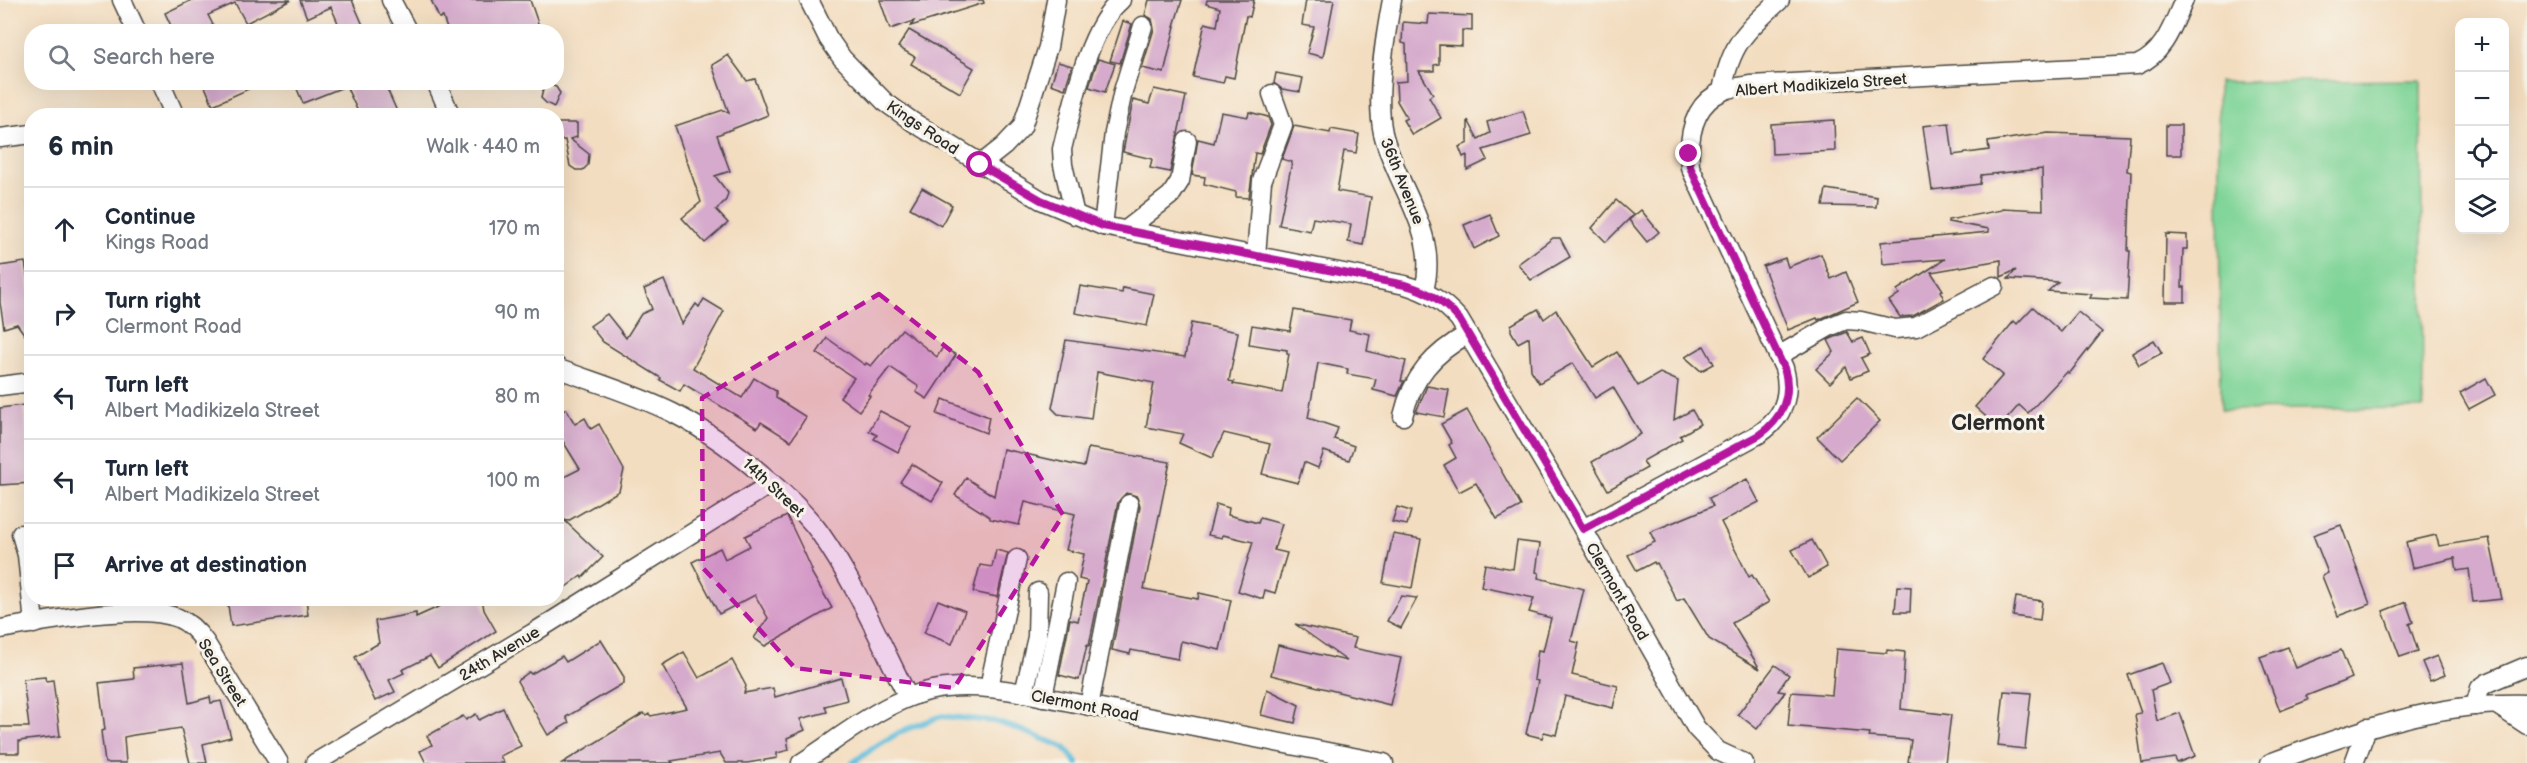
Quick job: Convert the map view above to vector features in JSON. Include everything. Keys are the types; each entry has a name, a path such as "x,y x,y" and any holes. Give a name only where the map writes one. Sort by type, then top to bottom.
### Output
{"street":[{"path":"122,0 133,24"},
{"path":"391,0 404,24"},
{"name":"Kings Road","path":"809,0 828,38 842,58 885,102 980,165 1041,200 1103,226 1424,290"},
{"path":"980,165 1004,146 1022,127 1048,47 1056,0"},
{"path":"1075,215 1063,165 1062,149 1094,38 1110,10 1121,0"},
{"name":"36th Avenue","path":"1392,0 1383,60 1382,125 1387,146 1424,232 1428,276 1424,290"},
{"path":"1722,91 1732,51 1742,37 1780,0"},
{"name":"Albert Madikizela Street","path":"1583,529 1770,427 1784,406 1788,381 1690,167 1688,143 1692,125 1703,105 1722,91 1750,85 2137,65 2155,55 2162,46 2184,0"},
{"path":"1103,226 1114,134 1123,91 1143,26"},
{"path":"163,90 171,108"},
{"path":"440,90 447,108"},
{"path":"1256,256 1262,181 1283,124 1272,94"},
{"path":"0,138 24,135"},
{"path":"1126,230 1171,195 1180,181 1187,141"},
{"path":"1778,356 1829,327 1846,321 1861,321 1895,329 1916,327 1994,286"},
{"name":"Clermont Road","path":"1424,290 1449,308 1468,333 1696,728 1718,751 1744,763"},
{"path":"1403,416 1412,388 1428,363 1448,345 1468,333"},
{"name":"14th Street","path":"564,371 618,390 674,414 746,459 798,506 832,551 884,645 908,698"},
{"path":"0,386 24,383"},
{"name":"24th Avenue","path":"315,763 533,633 772,483"},
{"path":"1089,706 1129,504"},
{"path":"21,534 24,544"},
{"path":"989,687 1017,559"},
{"path":"1043,697 1066,582"},
{"path":"1024,693 1037,637 1038,592"},
{"path":"32,606 34,624"},
{"name":"Sea Street","path":"0,629 130,611 156,612 179,618 195,629 205,642 279,763"},
{"path":"2475,706 2480,688 2527,666"},
{"name":"Clermont Road","path":"801,763 879,712 908,698 945,688 989,687 1384,763"},
{"path":"2270,763 2402,717 2475,706 2527,704"},
{"path":"2497,705 2527,725"},
{"path":"2355,763 2367,728"}],"highlighted area":[{"path":"879,294 978,372 1063,515 954,688 795,668 703,568 702,398"}],"green space":[{"path":"2421,80 2423,408 2221,410 2218,82"}],"building":[{"path":"192,0 291,0 246,23 235,3 208,15 212,24 170,24 165,13"},
{"path":"300,0 352,0 362,24 338,24 331,7 307,18"},
{"path":"431,0 530,0 538,24 445,24 443,17 439,18"},
{"path":"880,0 983,0 984,3 911,26 914,21 890,29"},
{"path":"1149,0 1182,0 1164,73 1142,68 1154,29 1152,19 1145,15"},
{"path":"1207,0 1254,0 1250,17 1246,16 1234,78 1225,76 1223,83 1193,77 1205,23 1217,26 1220,8 1206,4"},
{"path":"1306,0 1334,0 1323,57 1307,53 1314,27 1302,25"},
{"path":"1429,14 1472,16 1472,31 1462,30 1462,46 1439,45 1439,64 1434,65 1434,71 1419,71 1433,94 1429,97 1441,118 1412,135 1403,120 1407,118 1397,101 1396,82 1407,81 1406,44 1402,43 1403,22 1428,24"},
{"path":"1123,21 1132,24 1120,63 1110,61"},
{"path":"909,30 974,68 960,93 911,64 915,57 898,47"},
{"path":"728,55 747,81 755,79 768,115 717,135 730,171 715,176 728,193 726,200 716,210 728,223 705,243 682,218 701,202 675,126 723,110 729,113 712,65"},
{"path":"1098,59 1115,64 1105,92 1089,87"},
{"path":"1058,62 1072,66 1065,89 1051,84"},
{"path":"1276,73 1303,78 1300,92 1282,89 1274,83"},
{"path":"1154,89 1186,96 1170,172 1150,168 1152,159 1123,152 1133,100 1149,104"},
{"path":"206,90 246,90 213,105"},
{"path":"297,90 336,90 303,103"},
{"path":"348,90 388,90 395,108 356,108"},
{"path":"543,90 558,90 560,93 554,107 541,98"},
{"path":"1523,111 1531,135 1483,150 1488,160 1467,170 1467,155 1463,157 1459,147 1468,143 1468,120 1478,139 1490,133 1487,122"},
{"path":"1221,112 1248,117 1249,112 1268,117 1271,125 1260,154 1255,153 1249,198 1236,197 1236,192 1204,184 1205,177 1192,175 1198,139 1214,143"},
{"path":"1834,120 1835,151 1772,154 1771,124"},
{"path":"564,123 577,123 577,137 570,139 589,154 588,165 583,170 576,170 570,166"},
{"path":"1949,123 1953,155 1989,150 1988,142 2048,133 2130,136 2127,171 2131,172 2127,300 2090,298 2092,294 2048,291 2058,282 2008,279 2016,270 2001,277 2001,260 1931,272 1943,290 1940,291 1944,299 1913,316 1900,317 1889,301 1899,294 1897,290 1945,259 1883,264 1881,242 1989,232 1989,229 1948,222 1948,220 2002,210 2002,208 2043,210 2042,169 1981,175 1980,184 1932,190 1923,126"},
{"path":"2166,125 2181,125 2181,155 2166,155"},
{"path":"1294,126 1330,133 1331,129 1359,134 1356,153 1344,151 1337,191 1371,197 1363,245 1348,242 1351,224 1313,218 1310,231 1279,225 1292,162 1282,159"},
{"path":"922,188 952,205 941,226 910,208"},
{"path":"1826,189 1877,197 1876,207 1823,206"},
{"path":"1616,200 1633,215 1606,242 1592,228"},
{"path":"1641,210 1659,232 1647,242 1629,220"},
{"path":"1490,214 1499,236 1474,249 1464,225"},
{"path":"2166,234 2187,235 2187,249 2183,249 2182,287 2185,287 2185,302 2165,302"},
{"path":"1553,238 1560,238 1570,257 1531,280 1518,264"},
{"path":"1821,254 1831,279 1846,272 1858,302 1818,320 1817,318 1788,330 1763,266 1785,258 1788,267"},
{"path":"24,262 24,334 17,324 4,328 0,302 0,266"},
{"path":"664,280 682,324 696,304 699,307 704,299 724,311 693,368 742,398 754,378 776,391 776,398 806,417 791,441 761,422 757,428 684,384 680,391 660,380 661,378 603,342 590,326 607,314 626,338 641,314 652,309 644,289"},
{"path":"1080,286 1122,293 1123,288 1154,294 1147,326 1075,313"},
{"path":"2033,307 2061,332 2078,312 2102,332 2069,374 2067,372 2028,413 2019,405 1999,428 1975,407 2003,375 1983,359 2014,321 2017,324"},
{"path":"1538,309 1544,319 1556,310 1593,367 1617,352 1638,386 1660,373 1678,381 1674,420 1692,410 1700,424 1680,436 1682,439 1643,461 1647,468 1608,490 1592,462 1641,434 1613,387 1595,398 1573,363 1539,383 1531,370 1529,337 1518,343 1511,331 1511,325"},
{"path":"1294,310 1351,320 1349,330 1370,334 1367,351 1406,361 1401,381 1404,381 1397,396 1373,390 1376,379 1347,374 1348,369 1318,363 1308,418 1338,428 1334,439 1354,446 1349,460 1324,451 1318,468 1304,462 1298,483 1262,474 1270,444 1224,433 1212,458 1179,443 1183,434 1146,427 1154,383 1097,372 1091,419 1058,414 1052,408 1066,340 1185,357 1191,323 1238,332 1229,381 1234,382 1233,384 1282,393 1289,354 1287,350 1249,344 1252,325 1290,331"},
{"path":"902,329 937,357 943,347 956,355 927,399 916,392 919,387 890,367 868,395 870,396 859,411 840,397 854,378 817,353 827,338 865,365 866,363 871,366"},
{"path":"1847,332 1853,342 1863,338 1870,354 1861,358 1868,371 1851,378 1846,367 1830,383 1816,369 1834,352 1828,340"},
{"path":"2154,340 2162,353 2139,365 2132,353"},
{"path":"1704,346 1714,364 1701,371 1685,357"},
{"path":"2486,378 2495,395 2469,409 2460,393"},
{"path":"1427,386 1449,390 1444,417 1416,412"},
{"path":"1857,398 1880,421 1840,460 1817,437"},
{"path":"943,399 989,417 986,433 937,414"},
{"path":"24,405 24,484 0,485 0,408"},
{"path":"566,409 575,424 585,418 591,429 599,424 624,470 619,491 568,521 564,520 564,477 580,469 564,443 564,410"},
{"path":"1467,410 1521,506 1497,519 1476,483 1459,492 1444,465 1456,458 1449,445 1452,443 1441,424"},
{"path":"880,411 911,427 898,452 874,439 877,435 869,431"},
{"path":"1088,448 1170,462 1144,589 1198,599 1199,593 1231,600 1220,650 1181,641 1178,659 1131,650 1130,654 1112,650 1140,506 1137,496 1126,493 1118,502 1089,646 1087,645 1079,680 1059,675 1070,619 1078,621 1087,581 1079,579 1084,554 1066,550 1075,514 1025,502 1019,525 990,519 955,495 966,478 994,496 1003,449 1084,467"},
{"path":"912,464 943,483 932,501 900,482"},
{"path":"1747,479 1759,502 1721,522 1749,577 1752,575 1769,602 1732,623 1760,669 1709,639 1684,598 1677,601 1657,563 1654,562 1637,571 1628,555 1655,542 1650,532 1713,506 1709,498"},
{"path":"1216,504 1229,508 1228,515 1258,523 1260,518 1282,524 1274,550 1287,553 1275,593 1265,590 1263,599 1238,591 1253,542 1223,535 1222,538 1208,535"},
{"path":"1397,507 1411,511 1407,525 1392,522"},
{"path":"787,516 812,570 810,570 832,608 765,646 754,638 768,618 755,595 719,614 692,562 720,548 725,559 750,546 745,536"},
{"path":"564,520 603,557 582,578 581,576 564,588"},
{"path":"2341,525 2370,604 2338,616 2322,576 2328,573 2313,535"},
{"path":"1393,534 1421,539 1412,588 1383,583"},
{"path":"2436,535 2439,546 2489,538 2502,599 2473,602 2469,569 2457,571 2455,558 2412,568 2406,542"},
{"path":"1812,540 1827,567 1808,578 1792,550"},
{"path":"1517,541 1540,544 1536,572 1539,573 1538,578 1584,589 1571,641 1579,643 1572,675 1618,686 1613,708 1565,696 1556,735 1544,732 1542,738 1526,734 1538,681 1534,680 1538,650 1543,651 1551,618 1529,612 1534,598 1481,587 1485,564 1513,569"},
{"path":"996,550 1008,553 997,597 973,592 980,565 992,567"},
{"path":"1897,586 1911,587 1910,612 1895,612"},
{"path":"1401,596 1417,598 1401,628 1387,621"},
{"path":"2016,597 2042,601 2040,620 2013,616"},
{"path":"938,600 965,611 952,644 924,633"},
{"path":"2406,602 2413,622 2409,624 2418,651 2400,657 2383,611"},
{"path":"228,606 307,606 308,615 231,626"},
{"path":"441,606 483,606 496,631 438,668 430,656 402,670 404,673 389,680 395,692 375,701 355,657 379,643 375,621 416,613 416,617"},
{"path":"1295,624 1356,638 1353,648 1401,658 1390,705 1271,675 1278,645 1347,661"},
{"path":"601,640 624,677 624,683 566,717 569,723 548,735 517,681 529,672 531,674 562,656 566,662"},
{"path":"2288,647 2296,668 2341,650 2352,678 2306,696 2308,700 2280,711 2260,657"},
{"path":"1836,649 1905,652 1901,709 1951,715 1945,763 1908,762 1911,740 1869,737 1870,733 1788,726 1791,692 1832,695"},
{"path":"684,652 699,678 732,660 746,686 744,693 773,688 775,697 841,678 847,700 825,706 827,712 800,719 805,730 787,738 789,750 777,753 777,758 747,763 726,763 720,753 671,761 673,763 562,763 644,713 646,716 649,714 651,716 687,708 662,665"},
{"path":"2437,656 2445,675 2430,681 2422,662"},
{"path":"183,663 189,703 210,697 211,703 221,701 231,737 203,744 207,763 190,763 181,728 124,737 126,763 105,763 101,731 105,730 99,683 134,679 133,668"},
{"path":"2162,663 2170,683 2151,690 2157,721 2180,713 2195,756 2177,763 2175,758 2142,763 2135,714 2141,713 2128,675"},
{"path":"1775,665 1789,675 1778,691 1785,692 1757,729 1738,714"},
{"path":"45,677 46,681 53,680 60,736 19,741 19,753 0,753 0,727 29,727 23,679"},
{"path":"1267,689 1299,705 1295,723 1261,715"},
{"path":"2004,691 2031,693 2025,749 1998,746"},
{"path":"503,708 521,746 500,756 504,763 426,763 420,751 432,745 427,736 463,716 466,720 476,714 479,720"}],"waterway":[{"path":"853,763 874,747 904,730 942,716 993,721 1018,729 1064,747 1077,763"}],"district":[{"name":"Clermont","path":"1998,422"}],"route":[{"path":"980,165 1041,200 1103,226 1405,285 1424,290 1439,299 1459,319 1583,529 1759,435 1775,422 1784,406 1788,387 1784,368 1690,167 1689,154"}]}
